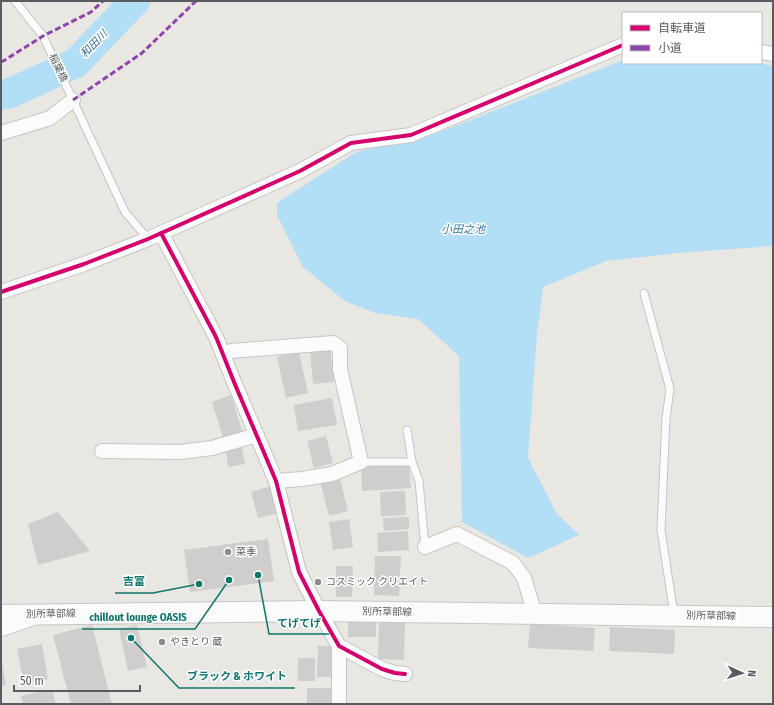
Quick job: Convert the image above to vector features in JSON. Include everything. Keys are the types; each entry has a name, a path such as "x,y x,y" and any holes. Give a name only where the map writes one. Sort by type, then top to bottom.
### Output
{"main road":[{"name":"別所草部線","path":"1,615 319,611 773,617"}],"street":[{"path":"1,292 84,264 154,236 300,171 351,143 411,135 622,45"},
{"path":"762,52 773,54"},
{"path":"1,134 50,118 73,100"},
{"path":"154,236 216,337 276,481 299,572 339,646 339,704"},
{"path":"223,354 231,351 333,342 340,348 340,369 361,462 332,474 302,479 276,481"},
{"path":"102,451 180,452 212,448 257,435"},
{"path":"425,547 457,534 513,562 524,578 535,614"},
{"path":"1,629 44,614"},
{"path":"339,646 382,669 405,674"}],"lane":[{"name":"稲葉橋","path":"15,1 43,36 125,212 154,236"},
{"path":"644,293 670,389 666,418 661,530 675,616"},
{"path":"407,430 412,462 420,481 425,547"},
{"path":"361,462 412,462"}],"water":[{"name":"小田之池","path":"622,60 622,64 762,63 773,66 773,246 678,253 606,261 543,287 537,334 528,458 557,514 579,535 528,558 462,522 459,356 418,319 375,313 345,301 303,267 277,215 277,203 356,152 435,134"}],"building":[{"path":"330,349 334,382 313,384 310,351"},
{"path":"299,352 308,393 286,398 277,357"},
{"path":"231,395 243,434 224,440 212,402"},
{"path":"332,398 337,425 298,431 294,405"},
{"path":"326,436 333,463 314,468 307,441"},
{"path":"242,447 245,464 228,467 226,450"},
{"path":"409,464 411,488 362,491 361,467"},
{"path":"339,475 348,511 329,516 320,481"},
{"path":"271,486 278,513 258,518 251,492"},
{"path":"405,491 406,515 381,516 380,492"},
{"path":"58,512 90,551 38,565 28,524"},
{"path":"409,517 409,529 384,531 383,518"},
{"path":"349,519 353,547 333,550 329,522"},
{"path":"408,531 409,550 378,552 377,533"},
{"path":"268,539 274,581 190,592 184,550"},
{"path":"375,556 401,556 399,596 374,595"},
{"path":"336,566 353,566 352,597 336,597"},
{"path":"348,620 376,621 376,637 348,637"},
{"path":"379,620 405,620 404,660 378,659"},
{"path":"530,624 595,628 593,651 528,648"},
{"path":"92,625 112,704 71,704 53,635"},
{"path":"137,625 147,667 128,671 119,629"},
{"path":"610,627 675,630 674,654 609,651"},
{"path":"42,644 48,679 24,684 17,649"},
{"path":"318,646 334,646 334,677 317,677"},
{"path":"298,658 315,658 315,681 298,681"},
{"path":"1,662 6,685 1,686"},
{"path":"307,688 332,688 332,704 307,704"},
{"path":"52,689 56,704 23,704 21,696"}],"waterway":[{"name":"和田川","path":"1,95 8,94 76,63 135,1"}],"marked path":[{"path":"1,62 43,36 91,12 103,1"},
{"path":"73,100 142,53 196,1"}],"cycle path":[{"path":"1,292 84,264 148,239 300,171 351,143 411,135 622,45"},
{"path":"161,233 216,337 276,481 299,572 319,611 339,646 382,669 405,674"}],"place":[{"name":"菜季","path":"228,552"},
{"name":"てげてげ","path":"258,575"},
{"name":"chillout lounge OASIS","path":"229,580"},
{"name":"コスミック クリエイト","path":"318,582"},
{"name":"吉富","path":"199,584"},
{"name":"ブラック & ホワイト","path":"131,638"},
{"name":"やきとり 蔵","path":"162,642"}]}
